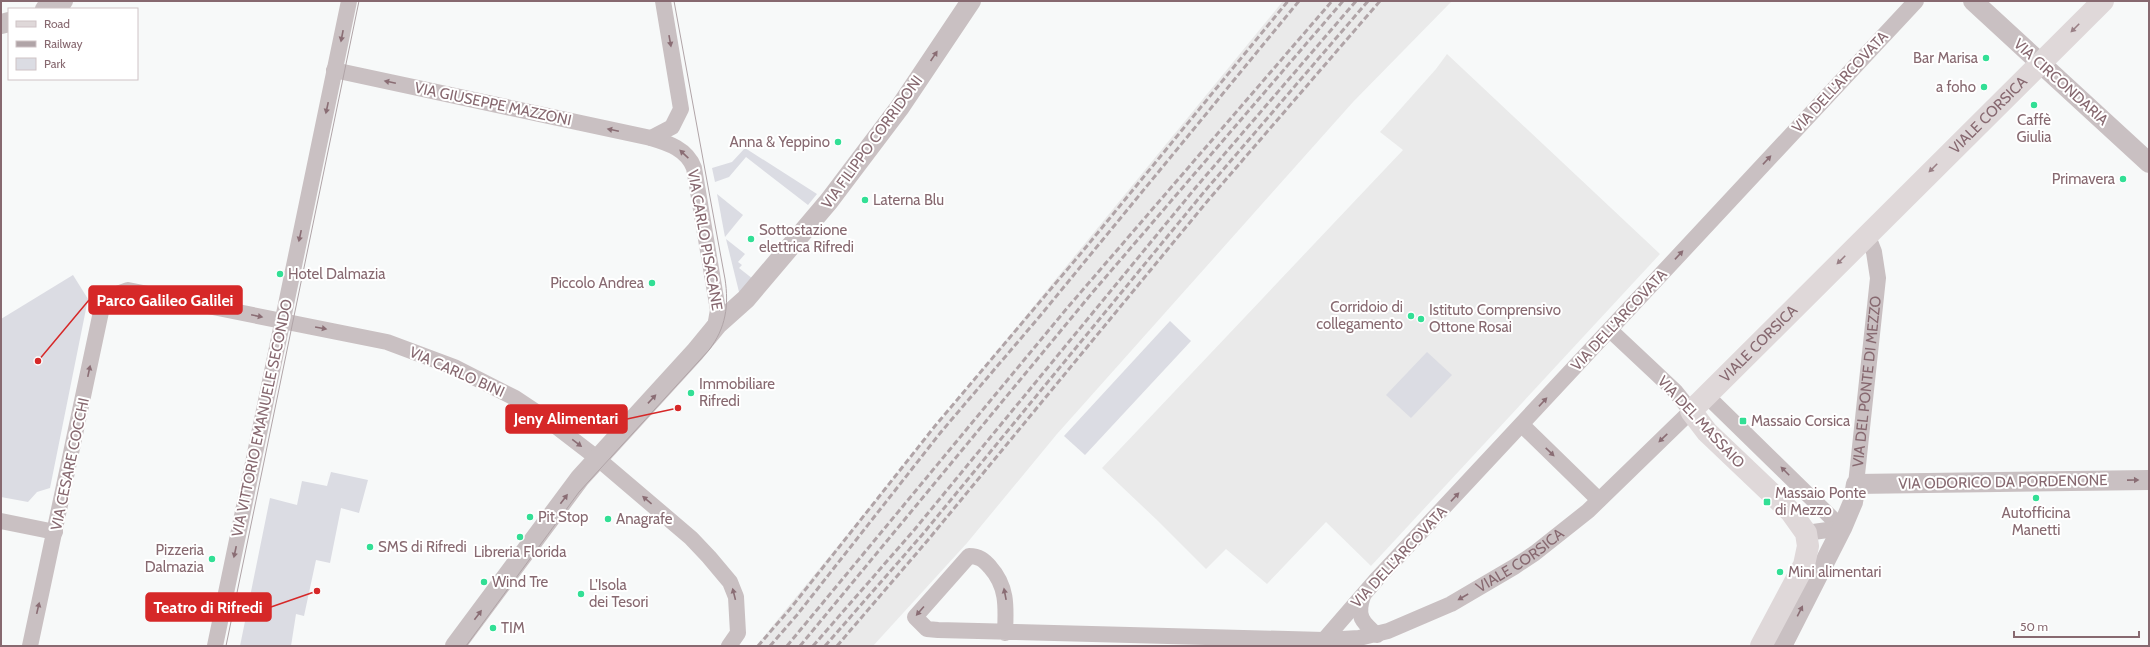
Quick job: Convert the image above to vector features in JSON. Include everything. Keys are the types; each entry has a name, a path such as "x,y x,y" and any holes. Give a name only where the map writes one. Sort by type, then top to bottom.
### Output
{"main road":[{"name":"VIALE CORSICA","path":"1691,411 1867,234 2103,1"},
{"name":"VIA DEL MASSAIO","path":"1691,411 1707,432 1791,512 1806,533"},
{"path":"1762,646 1804,565 1808,546 1806,533"}],"street":[{"path":"47,8 63,1"},
{"name":"VIA VITTORIO EMANUELE SECONDO","path":"215,646 349,1"},
{"path":"651,138 672,127 681,108 663,1"},
{"name":"VIA FILIPPO CORRIDONI","path":"455,646 580,478 695,352 715,327 746,299 849,176 900,107 971,1"},
{"name":"VIA DELL'ARCOVATA","path":"1324,643 1363,596 1916,1"},
{"name":"VIA CIRCONDARIA","path":"1973,1 2149,163"},
{"name":"VIA GIUSEPPE MAZZONI","path":"334,70 651,138"},
{"name":"VIA CARLO PISACANE","path":"651,138 677,148 688,157 694,168 718,310 715,327"},
{"name":"VIA DEL PONTE DI MEZZO","path":"1782,646 1842,528 1853,502 1878,278 1874,252 1867,234"},
{"name":"VIA CARLO BINI","path":"122,291 135,291 282,322 387,342 454,367 490,384 531,409 597,458 691,538 734,588 736,597 734,639"},
{"name":"VIA CESARE COCCHI","path":"30,646 102,307 110,298 122,291"},
{"name":"VIA DEL MASSAIO","path":"1610,330 1675,391 1691,411"},
{"name":"VIA DEL MASSAIO","path":"1706,395 1842,528"},
{"name":"VIALE CORSICA","path":"1012,637 1004,588 991,568 982,559 975,556 969,556 915,617 926,629 1012,637 1324,643 1377,634 1451,604 1514,567 1558,536 1599,500 1691,411"},
{"path":"1522,426 1599,500"},
{"name":"VIA ODORICO DA PORDENONE","path":"1856,484 2149,480"},
{"path":"1,521 55,532"},
{"path":"1806,533 1842,528"},
{"path":"1363,596 1359,607 1360,615 1363,622 1377,634"}],"shaded area":[{"path":"1283,1 1452,1 1353,102 1057,434 967,543 873,646 756,646"},
{"name":"Istituto Comprensivo Ottone Rosai","path":"1447,54 1660,254 1371,566 1326,522 1267,584 1226,549 1206,569 1102,468 1403,150 1380,132 1436,69"}],"green space":[{"path":"745,148 817,194 808,205 746,157 729,177 715,182 712,168 732,162"},
{"path":"717,194 743,215 725,237"},
{"path":"726,239 745,254 738,262 742,265 739,268 753,279 740,296"},
{"path":"73,275 88,299 50,488 37,492 28,502 1,497 1,319"},
{"path":"1170,321 1191,341 1085,455 1064,436"},
{"path":"1427,352 1452,375 1411,418 1386,395"},
{"path":"331,472 368,480 359,513 341,508 330,563 316,560 304,616 296,614 291,646 240,646 270,498 297,505 302,481 327,486"}],"tram line":[{"path":"226,646 359,1"},
{"path":"466,646 579,492 709,350 715,342 723,325 727,298 725,279 674,1"}],"railway":[{"path":"758,646 790,609 935,426 1082,252 1288,1"},
{"path":"770,646 797,615 941,432 1040,316 1299,1"},
{"path":"787,646 1068,307 1332,1"},
{"path":"800,646 1092,293 1343,1"},
{"path":"813,646 915,529 1197,186 1356,1"},
{"path":"825,646 922,535 1204,192 1368,1"},
{"path":"837,646 928,540 1210,198 1380,1"}],"place":[{"name":"Bar Marisa","path":"1986,58"},
{"name":"a foho","path":"1984,87"},
{"name":"Caffè Giulia","path":"2034,105"},
{"name":"Anna & Yeppino","path":"838,142"},
{"name":"Primavera","path":"2123,179"},
{"name":"Laterna Blu","path":"865,200"},
{"name":"Sottostazione elettrica Rifredi","path":"751,239"},
{"name":"Hotel Dalmazia","path":"280,274"},
{"name":"Piccolo Andrea","path":"652,283"},
{"name":"Corridoio di collegamento","path":"1411,316"},
{"name":"Istituto Comprensivo Ottone Rosai","path":"1421,319"},
{"name":"Parco Galileo Galilei","path":"38,361"},
{"name":"Immobiliare Rifredi","path":"691,393"},
{"name":"Jeny Alimentari","path":"678,408"},
{"name":"Massaio Corsica","path":"1743,421"},
{"name":"Autofficina Manetti","path":"2036,498"},
{"name":"Massaio Ponte di Mezzo","path":"1767,502"},
{"name":"Pit Stop","path":"530,517"},
{"name":"Anagrafe","path":"608,519"},
{"name":"Libreria Florida","path":"520,537"},
{"name":"SMS di Rifredi","path":"370,547"},
{"name":"Pizzeria Dalmazia","path":"212,559"},
{"name":"Mini alimentari","path":"1780,572"},
{"name":"Wind Tre","path":"484,582"},
{"name":"Teatro di Rifredi","path":"317,591"},
{"name":"L'Isola dei Tesori","path":"581,594"},
{"name":"TIM","path":"493,628"}]}
